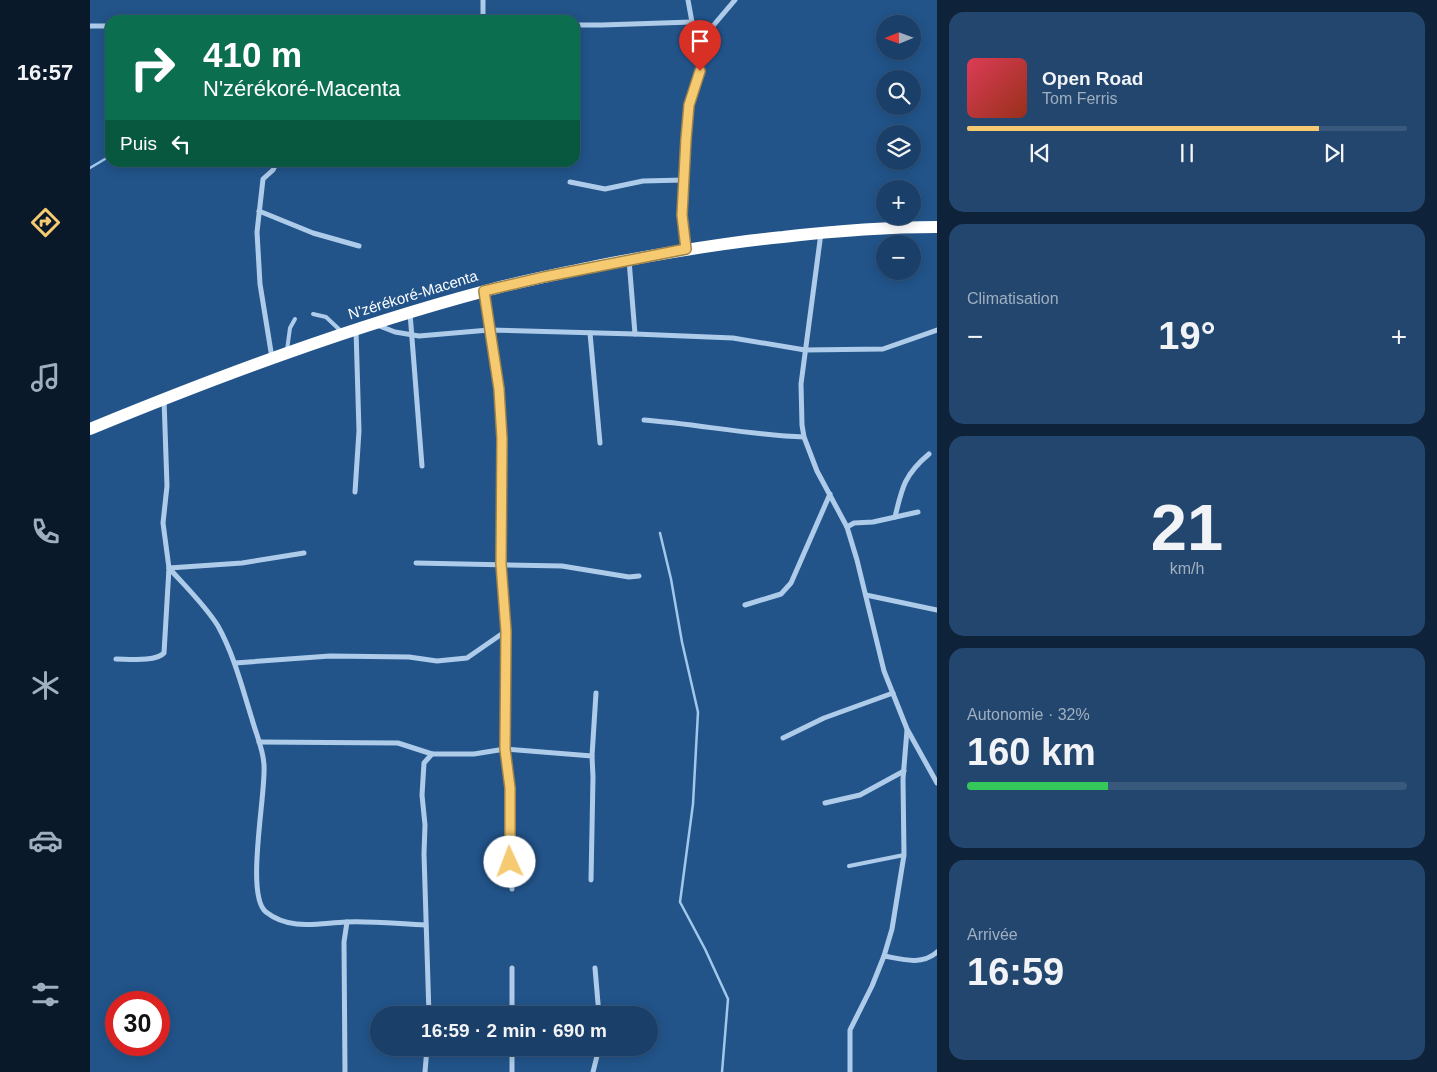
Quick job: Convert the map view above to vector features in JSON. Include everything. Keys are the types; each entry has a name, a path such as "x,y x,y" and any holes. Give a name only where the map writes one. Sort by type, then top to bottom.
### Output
{"highway":[{"name":"N'zérékoré-Macenta","path":"90,429 287,352 343,333 484,291 686,249 821,233 937,227"}],"street":[{"path":"483,0 483,15"},
{"path":"686,249 682,215 689,105 700,71 701,40 692,22 688,0"},
{"path":"701,40 735,0"},
{"path":"580,24 692,22"},
{"path":"90,26 105,26"},
{"path":"272,358 260,284 257,232 263,178 274,167"},
{"path":"570,182 605,189 643,181 684,180"},
{"path":"259,211 313,233 359,246"},
{"path":"821,233 801,384 804,437 817,471 847,527 866,594 884,671 907,729 937,783"},
{"path":"629,260 634,334"},
{"path":"484,291 499,389 502,439 501,564 506,631 505,749 510,788 509,848 512,890"},
{"path":"410,313 422,466"},
{"path":"374,324 395,332 418,336 489,330 634,334 734,338 804,350 883,349 937,330"},
{"path":"355,492 359,432 356,329"},
{"path":"590,333 600,443"},
{"path":"116,659 150,658 161,656 164,653 169,568 163,522 167,486 164,399"},
{"path":"644,420 804,437"},
{"path":"895,516 903,484 918,463 928,454"},
{"path":"745,605 781,594 791,583 830,494"},
{"path":"847,527 854,523 873,522 918,512"},
{"path":"169,568 242,563 304,553"},
{"path":"416,563 562,566 629,577 639,576"},
{"path":"169,568 217,625 235,662 258,742 264,765 256,868 258,898 264,911 291,924 315,925 347,922 426,924"},
{"path":"866,594 937,610"},
{"path":"235,662 330,656 410,657 437,661 467,658 506,631"},
{"path":"591,880 592,756 596,693"},
{"path":"783,738 824,718 893,693"},
{"path":"850,1072 850,1030 872,986 892,929 904,855 904,771 907,729"},
{"path":"258,742 398,743 432,754 474,754 505,749 592,756"},
{"path":"429,1006 424,854 425,825 422,795 424,763 432,754"},
{"path":"825,802 860,794 904,771"},
{"path":"345,1072 344,942 347,922"},
{"path":"884,956 912,962 934,956 937,952"},
{"path":"512,968 512,1006"},
{"path":"595,968 598,1006"},
{"path":"425,1072 427,1056"},
{"path":"512,1056 512,1072"},
{"path":"593,1072 597,1056"}],"lane":[{"path":"313,314 326,317 343,333"},
{"path":"287,352 290,328 296,319"},
{"path":"849,866 904,855"}],"waterway":[{"path":"90,168 105,159"},
{"path":"660,533 698,712 693,804 680,902 705,949 728,999 722,1072"}],"route":[{"path":"510,862 510,788 505,749 506,631 501,564 502,439 499,389 484,291 686,249 682,215 686,139 689,105 700,71"}]}
